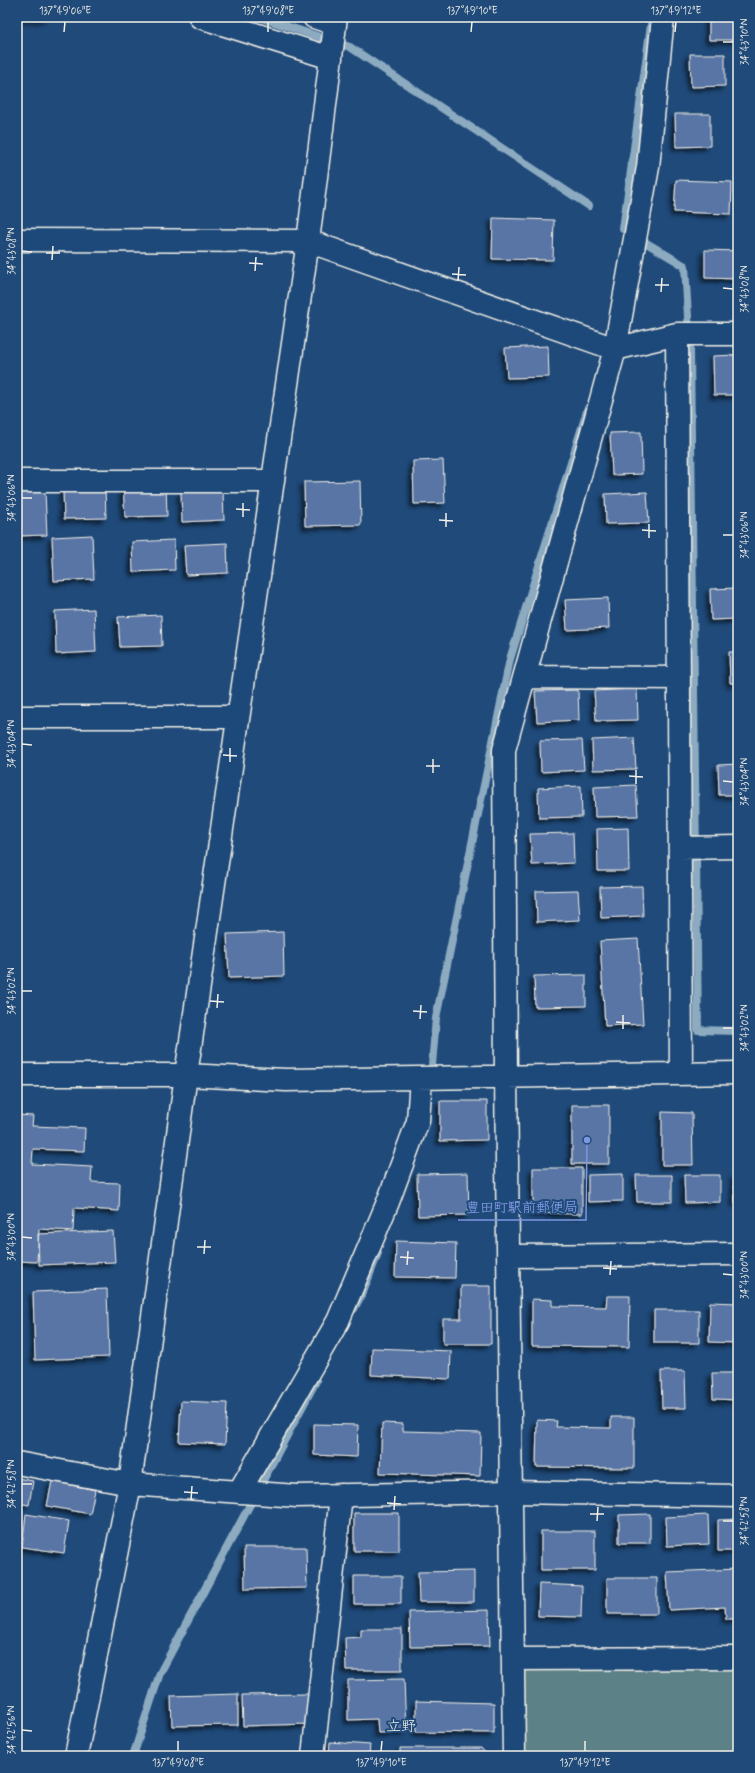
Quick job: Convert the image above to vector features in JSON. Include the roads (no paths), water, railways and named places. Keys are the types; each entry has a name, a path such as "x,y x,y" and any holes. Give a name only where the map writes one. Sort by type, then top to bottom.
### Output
{"street":[{"path":"200,17 331,58"},
{"path":"76,1756 130,1484 186,1075 308,241 336,20 314,17"},
{"path":"514,1756 506,1076 504,750 615,349 648,167 663,17"},
{"path":"17,240 308,241 615,349 677,334 738,334"},
{"path":"677,334 681,1073"},
{"path":"17,481 273,481"},
{"path":"525,677 679,678"},
{"path":"17,717 238,717"},
{"path":"680,848 738,847"},
{"path":"17,1075 186,1075 286,1080 738,1072"},
{"path":"239,1492 338,1321 388,1202 418,1121 421,1078"},
{"path":"508,1256 738,1254"},
{"path":"17,1463 130,1484 297,1496 511,1492 738,1496"},
{"path":"313,1756 341,1495"},
{"path":"513,1659 738,1658"}],"waterway":[{"path":"259,17 350,47 589,206"},
{"path":"652,17 623,229 685,266 690,350 698,1030 738,1031"},
{"path":"431,1077 436,1018 510,659 588,408"},
{"path":"354,1309 363,1292 378,1253"},
{"path":"133,1756 160,1673 316,1381"}],"place":[{"name":"豊田町駅前郵便局","path":"587,1140"}],"district":[{"name":"立野","path":"401,1726"}]}
